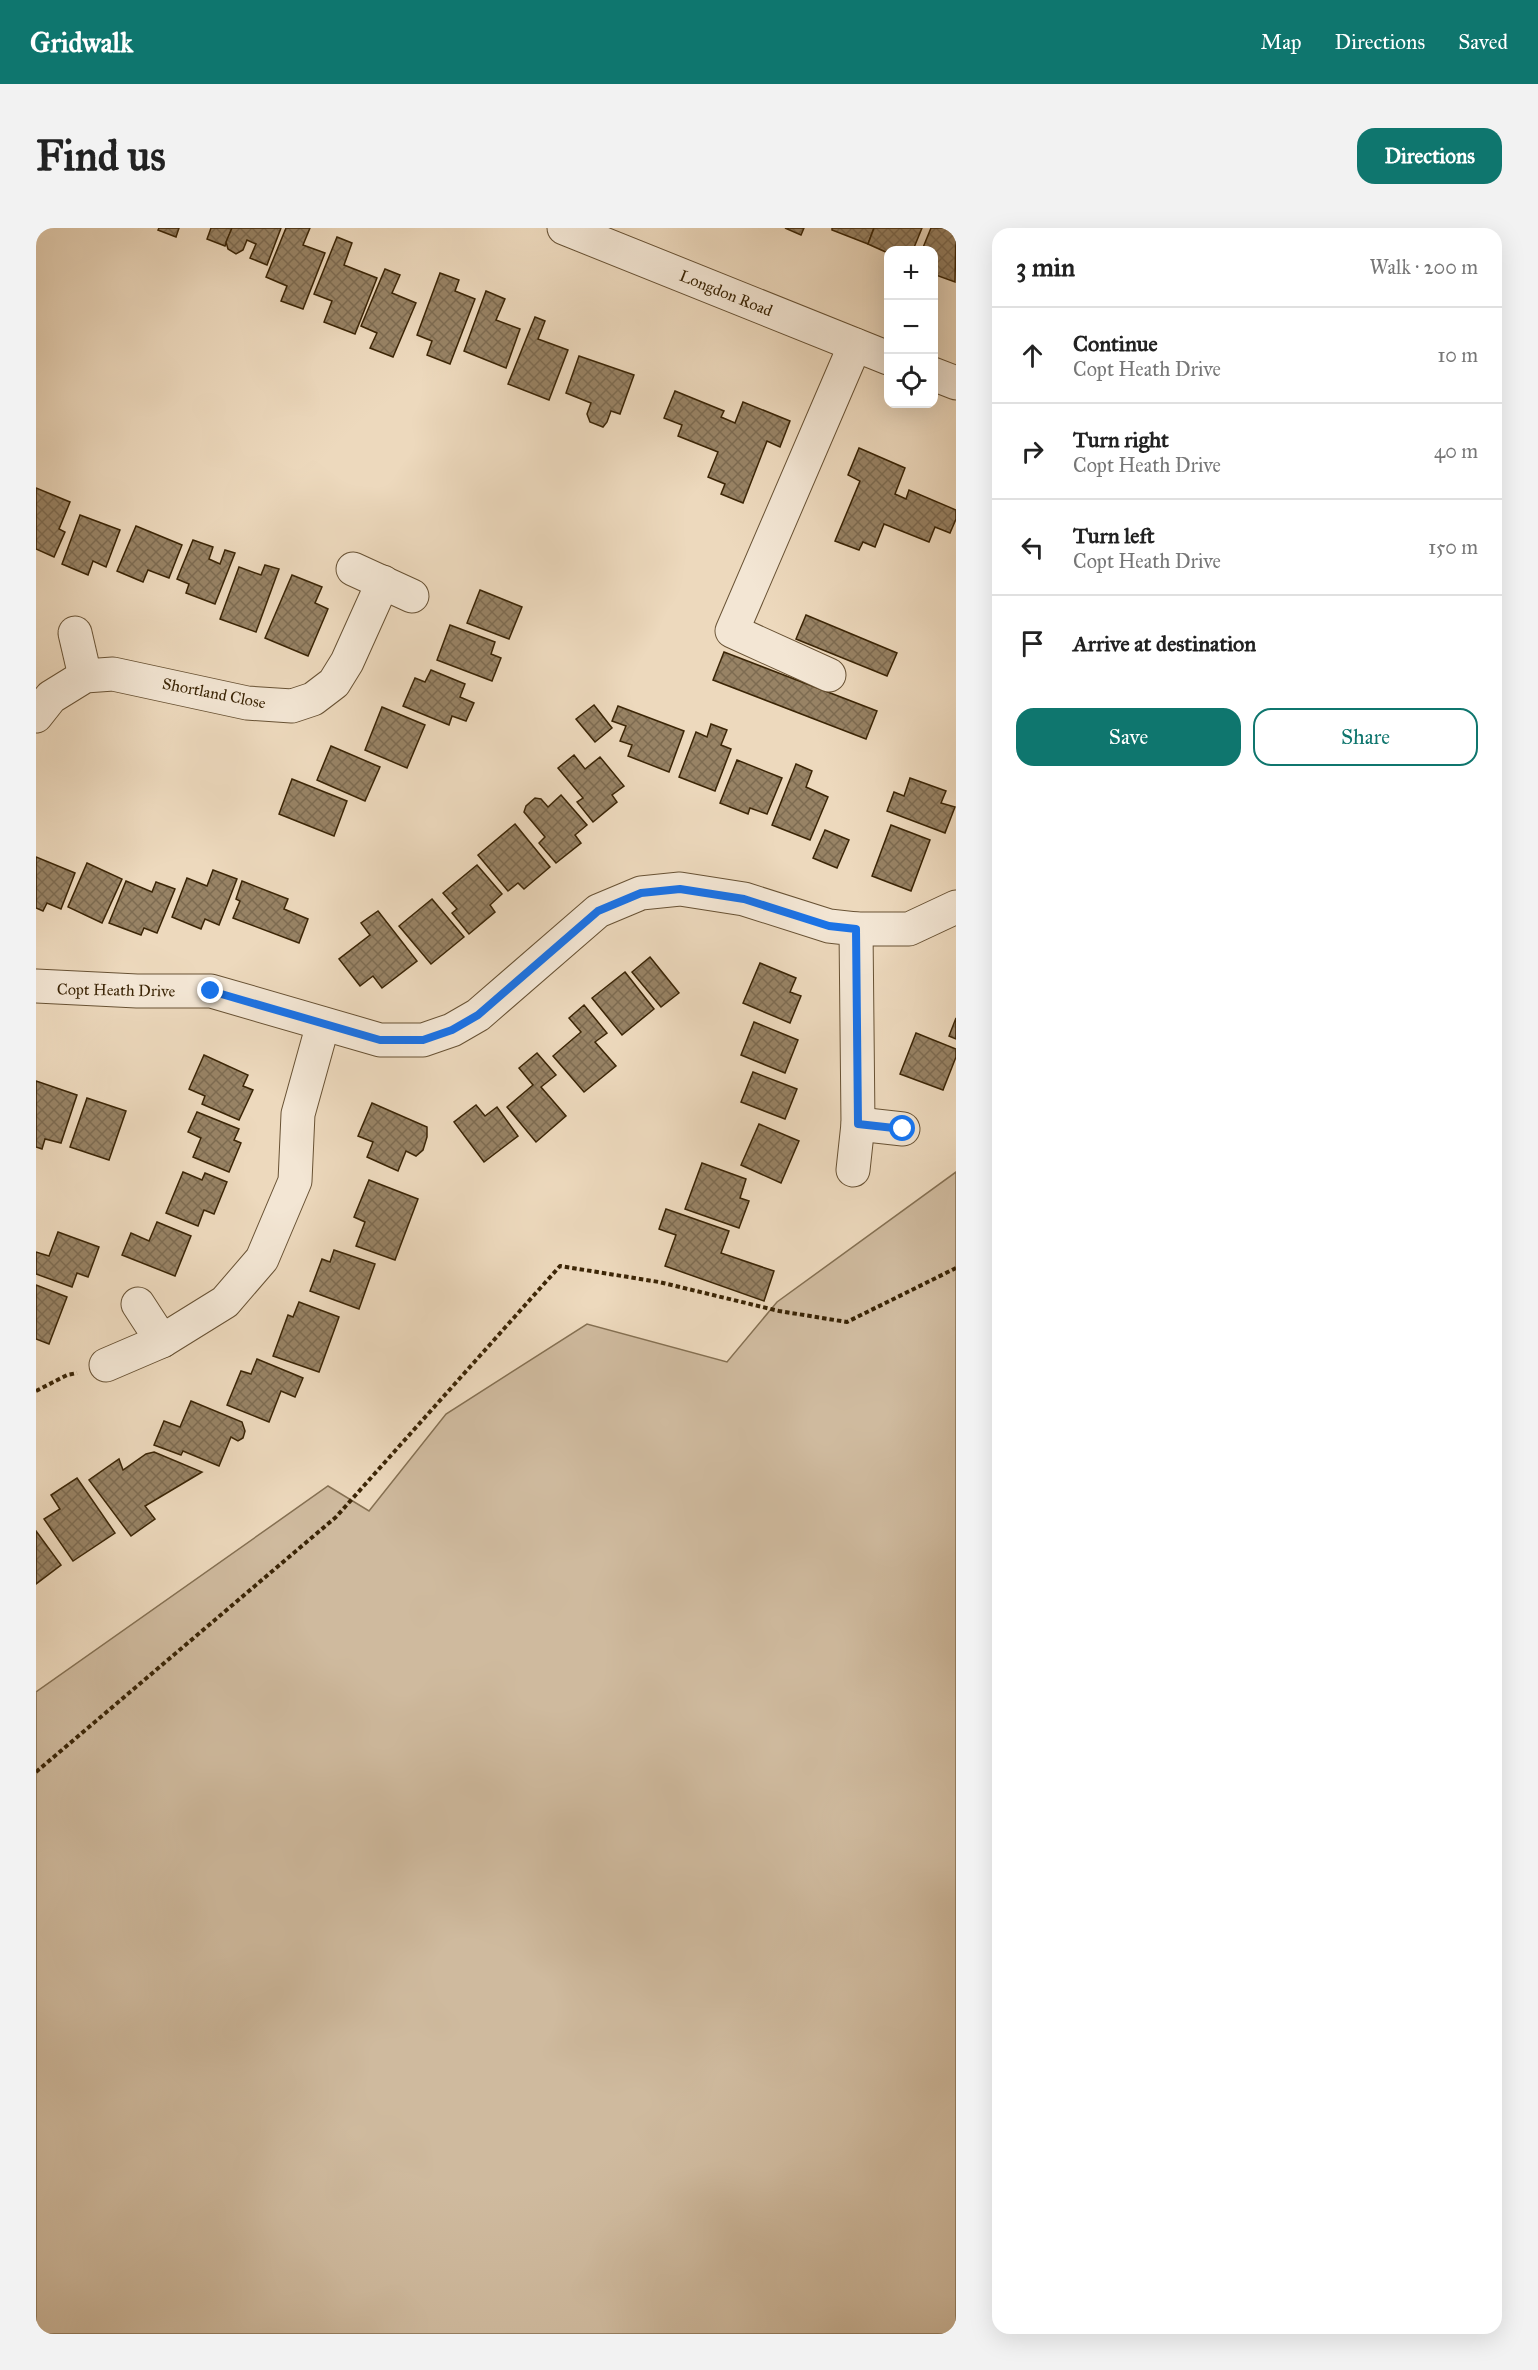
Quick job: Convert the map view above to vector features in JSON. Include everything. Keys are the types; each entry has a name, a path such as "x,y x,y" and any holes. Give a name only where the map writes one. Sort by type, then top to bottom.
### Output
{"street":[{"name":"Longdon Road","path":"564,228 884,356"},
{"path":"829,675 732,631 855,345"},
{"path":"938,376 956,383"},
{"path":"353,569 412,596"},
{"name":"Shortland Close","path":"36,716 51,697 85,676 113,674 247,703 292,706 313,699 334,683 347,662 383,582"},
{"path":"75,633 85,676"},
{"name":"Copt Heath Drive","path":"36,986 137,991 211,991 380,1040 423,1040 452,1030 478,1015 598,911 641,893 680,889 744,899 829,926 856,929 909,929 956,907"},
{"path":"853,1170 858,1124 856,929"},
{"path":"106,1365 162,1341 225,1302 262,1259 295,1181 298,1114 323,1024"},
{"path":"858,1124 903,1129"},
{"path":"138,1304 162,1341"}],"path":[{"path":"36,1772 336,1517 560,1266 659,1282 778,1311 847,1322 956,1268"},
{"path":"36,1392 67,1375 106,1365"}],"shaded area":[{"path":"956,1172 956,2334 36,2334 36,1692 328,1486 369,1511 446,1414 587,1324 727,1362 777,1302"}],"building":[{"path":"159,228 179,228 176,237 158,230"},
{"path":"211,228 232,228 225,246 207,239"},
{"path":"232,228 281,228 267,265 250,258 256,244 247,240 243,250 236,254 228,249 226,242"},
{"path":"286,228 310,228 303,245 325,253 303,309 281,301 287,286 266,277"},
{"path":"785,228 804,228 801,235"},
{"path":"832,228 874,228 868,244 832,230"},
{"path":"874,228 922,228 915,246 884,246 884,251 868,244"},
{"path":"931,228 956,228 955,282 938,276 938,246 924,246"},
{"path":"337,237 352,243 344,265 377,278 355,334 324,322 332,301 314,294"},
{"path":"385,269 400,275 392,293 416,303 393,357 370,348 377,333 361,326"},
{"path":"440,273 459,280 455,291 475,299 450,364 427,355 432,341 417,335"},
{"path":"486,291 505,299 496,320 520,329 506,368 464,351"},
{"path":"535,317 545,321 538,339 568,350 549,400 508,384"},
{"path":"579,356 634,375 620,414 611,411 603,427 590,422 587,414 591,403 566,393"},
{"path":"675,391 724,411 721,417 735,423 743,402 790,421 780,447 767,441 743,503 721,494 725,484 708,477 718,452 678,436 682,425 664,418"},
{"path":"859,448 905,468 895,494 906,499 909,490 956,510 956,519 950,533 935,527 929,542 884,524 875,547 863,542 859,550 835,541 860,481 848,475"},
{"path":"36,488 70,502 59,529 65,532 54,557 36,549"},
{"path":"80,515 120,530 106,567 93,561 88,575 62,564"},
{"path":"136,526 182,545 169,578 148,570 143,582 117,571"},
{"path":"193,540 213,547 209,559 220,564 225,550 235,553 215,604 186,593 189,584 177,579"},
{"path":"265,565 279,569 256,632 220,619 239,567 261,575"},
{"path":"292,575 322,587 315,603 328,609 308,656 265,638"},
{"path":"480,590 522,607 509,639 467,623"},
{"path":"806,615 897,653 887,676 796,639"},
{"path":"450,625 495,642 491,654 501,658 492,681 437,660"},
{"path":"724,652 877,711 866,739 713,680"},
{"path":"431,670 465,684 460,697 474,703 466,721 452,716 449,725 403,706 415,678 425,682"},
{"path":"594,705 612,728 595,742 576,719"},
{"path":"618,706 684,731 669,772 628,756 632,745 620,741 626,726 612,721"},
{"path":"382,707 425,725 407,768 365,750"},
{"path":"711,724 727,730 721,745 731,749 715,791 679,777 696,732 707,737"},
{"path":"331,746 380,767 365,801 317,780"},
{"path":"574,755 585,769 600,757 624,786 612,795 617,802 593,822 577,802 583,798 558,768"},
{"path":"737,760 782,778 767,814 750,808 748,814 720,803"},
{"path":"796,764 812,771 806,787 828,797 810,840 772,825"},
{"path":"910,778 946,791 941,803 955,807 945,833 887,811 894,792 904,796"},
{"path":"292,779 347,801 334,836 279,814"},
{"path":"561,795 587,825 575,835 581,843 556,863 539,843 545,837 524,812 526,806 535,798 541,799 548,807"},
{"path":"515,824 550,867 524,889 518,883 508,891 478,855"},
{"path":"891,825 930,840 911,891 872,876"},
{"path":"825,830 849,840 837,868 813,858"},
{"path":"36,857 75,873 61,909 47,903 43,911 36,908"},
{"path":"87,863 122,879 102,923 68,907"},
{"path":"477,865 502,894 490,905 495,912 469,934 452,913 457,909 443,893"},
{"path":"213,870 237,879 219,925 205,919 201,929 172,917 187,878 207,886"},
{"path":"126,881 152,892 156,882 175,889 157,933 144,928 141,935 109,923"},
{"path":"242,881 288,899 284,909 308,919 299,943 233,918 240,901 236,899"},
{"path":"432,899 464,937 431,964 399,926"},
{"path":"378,911 417,961 382,988 373,976 360,986 339,959 370,935 361,923"},
{"path":"650,957 679,993 661,1007 632,972"},
{"path":"760,963 796,978 790,992 801,996 790,1023 743,1003"},
{"path":"625,972 654,1009 622,1035 592,998"},
{"path":"584,1005 607,1033 595,1042 616,1066 584,1092 553,1056 581,1032 569,1018"},
{"path":"956,1018 956,1039 949,1036"},
{"path":"754,1022 798,1040 785,1073 741,1055"},
{"path":"916,1033 956,1049 956,1057 943,1090 900,1074"},
{"path":"537,1053 556,1075 541,1087 566,1116 536,1142 507,1107 533,1085 519,1068"},
{"path":"204,1055 248,1075 243,1086 253,1090 239,1120 202,1104 205,1096 189,1089"},
{"path":"753,1072 797,1089 785,1119 741,1102"},
{"path":"36,1081 77,1095 61,1143 45,1139 42,1149 36,1147"},
{"path":"87,1098 126,1111 109,1160 70,1147"},
{"path":"372,1103 427,1127 423,1150 416,1156 406,1151 398,1171 367,1157 373,1142 358,1136"},
{"path":"476,1105 485,1116 497,1107 518,1136 484,1162 454,1122"},
{"path":"197,1112 239,1129 234,1140 241,1143 229,1172 193,1157 201,1138 188,1132"},
{"path":"759,1124 799,1141 781,1183 741,1165"},
{"path":"702,1163 746,1179 740,1198 749,1201 739,1228 685,1209"},
{"path":"183,1172 202,1180 205,1173 227,1182 214,1214 204,1210 198,1226 166,1213"},
{"path":"369,1180 418,1199 395,1260 356,1246 365,1222 354,1217"},
{"path":"666,1209 729,1231 721,1253 774,1271 764,1301 665,1266 676,1235 659,1229"},
{"path":"157,1222 191,1236 175,1276 122,1255 131,1233 149,1241"},
{"path":"58,1232 99,1247 88,1277 77,1273 72,1287 36,1274 36,1252 49,1256"},
{"path":"334,1250 375,1264 359,1309 310,1291 322,1259 330,1262"},
{"path":"36,1285 67,1297 49,1344 36,1339"},
{"path":"299,1302 339,1317 319,1372 273,1356 288,1315 293,1317"},
{"path":"257,1359 303,1378 295,1397 281,1391 269,1422 227,1405 241,1371 251,1374"},
{"path":"191,1401 242,1422 245,1431 243,1438 238,1441 231,1437 219,1466 183,1451 181,1455 154,1445 164,1421 180,1427"},
{"path":"154,1452 202,1472 145,1506 155,1519 131,1536 89,1480 119,1459 123,1470 146,1454"},
{"path":"77,1478 115,1533 73,1561 44,1519 60,1509 51,1495"},
{"path":"36,1531 61,1565 36,1584"}],"route":[{"path":"211,991 380,1040 423,1040 452,1030 478,1015 598,911 641,893 680,889 744,899 829,926 856,929 858,1124 903,1129"}]}
